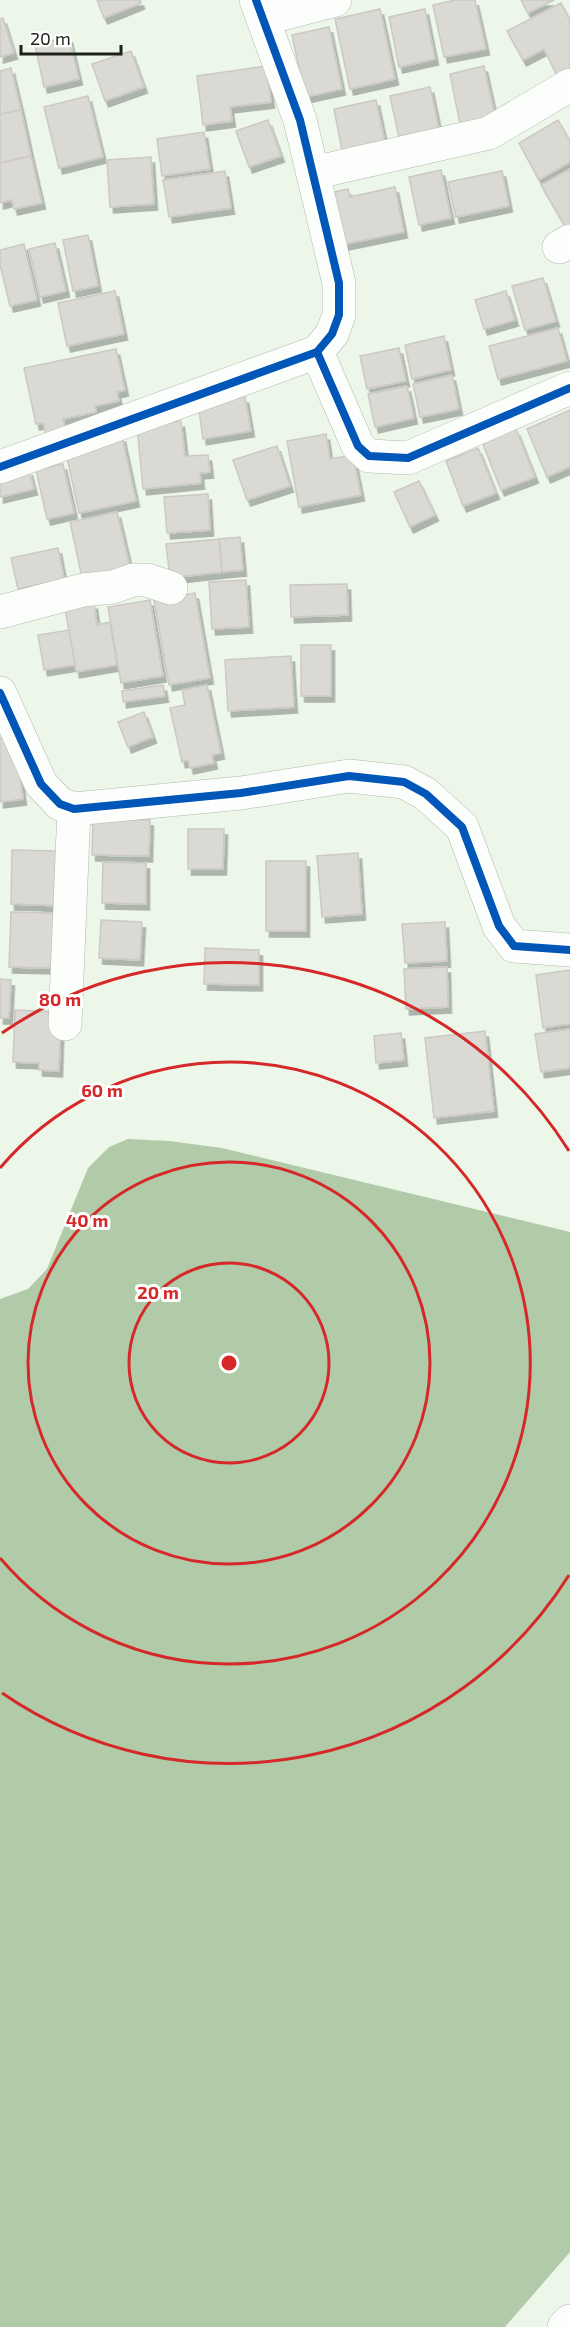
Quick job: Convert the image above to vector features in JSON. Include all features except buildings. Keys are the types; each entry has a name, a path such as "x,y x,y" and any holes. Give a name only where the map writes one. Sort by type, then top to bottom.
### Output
{"street":[{"path":"0,467 317,352 332,334 339,315 339,283 300,120 260,9 335,0"},
{"path":"313,173 489,132 570,85"},
{"path":"317,352 358,446 369,456 408,458 570,388"},
{"path":"0,612 83,590 113,587 133,580 147,580 171,588"},
{"path":"0,693 41,784 60,804 74,809 241,793 349,776 404,782 426,794 462,827 499,926 514,946 570,950"},
{"path":"65,1024 74,809"},
{"path":"564,2327 570,2320"}],"shaded area":[{"path":"128,1139 169,1141 222,1148 570,1232 570,2252 505,2327 0,2327 0,1299 28,1289 47,1269 88,1168 109,1147"}],"cycle path":[{"path":"0,467 317,352 332,334 339,315 339,283 300,120 256,0"},
{"path":"317,352 358,446 369,456 408,458 570,388"},
{"path":"0,693 41,784 60,804 74,809 241,793 349,776 404,782 426,794 462,827 499,926 514,946 570,950"}]}
